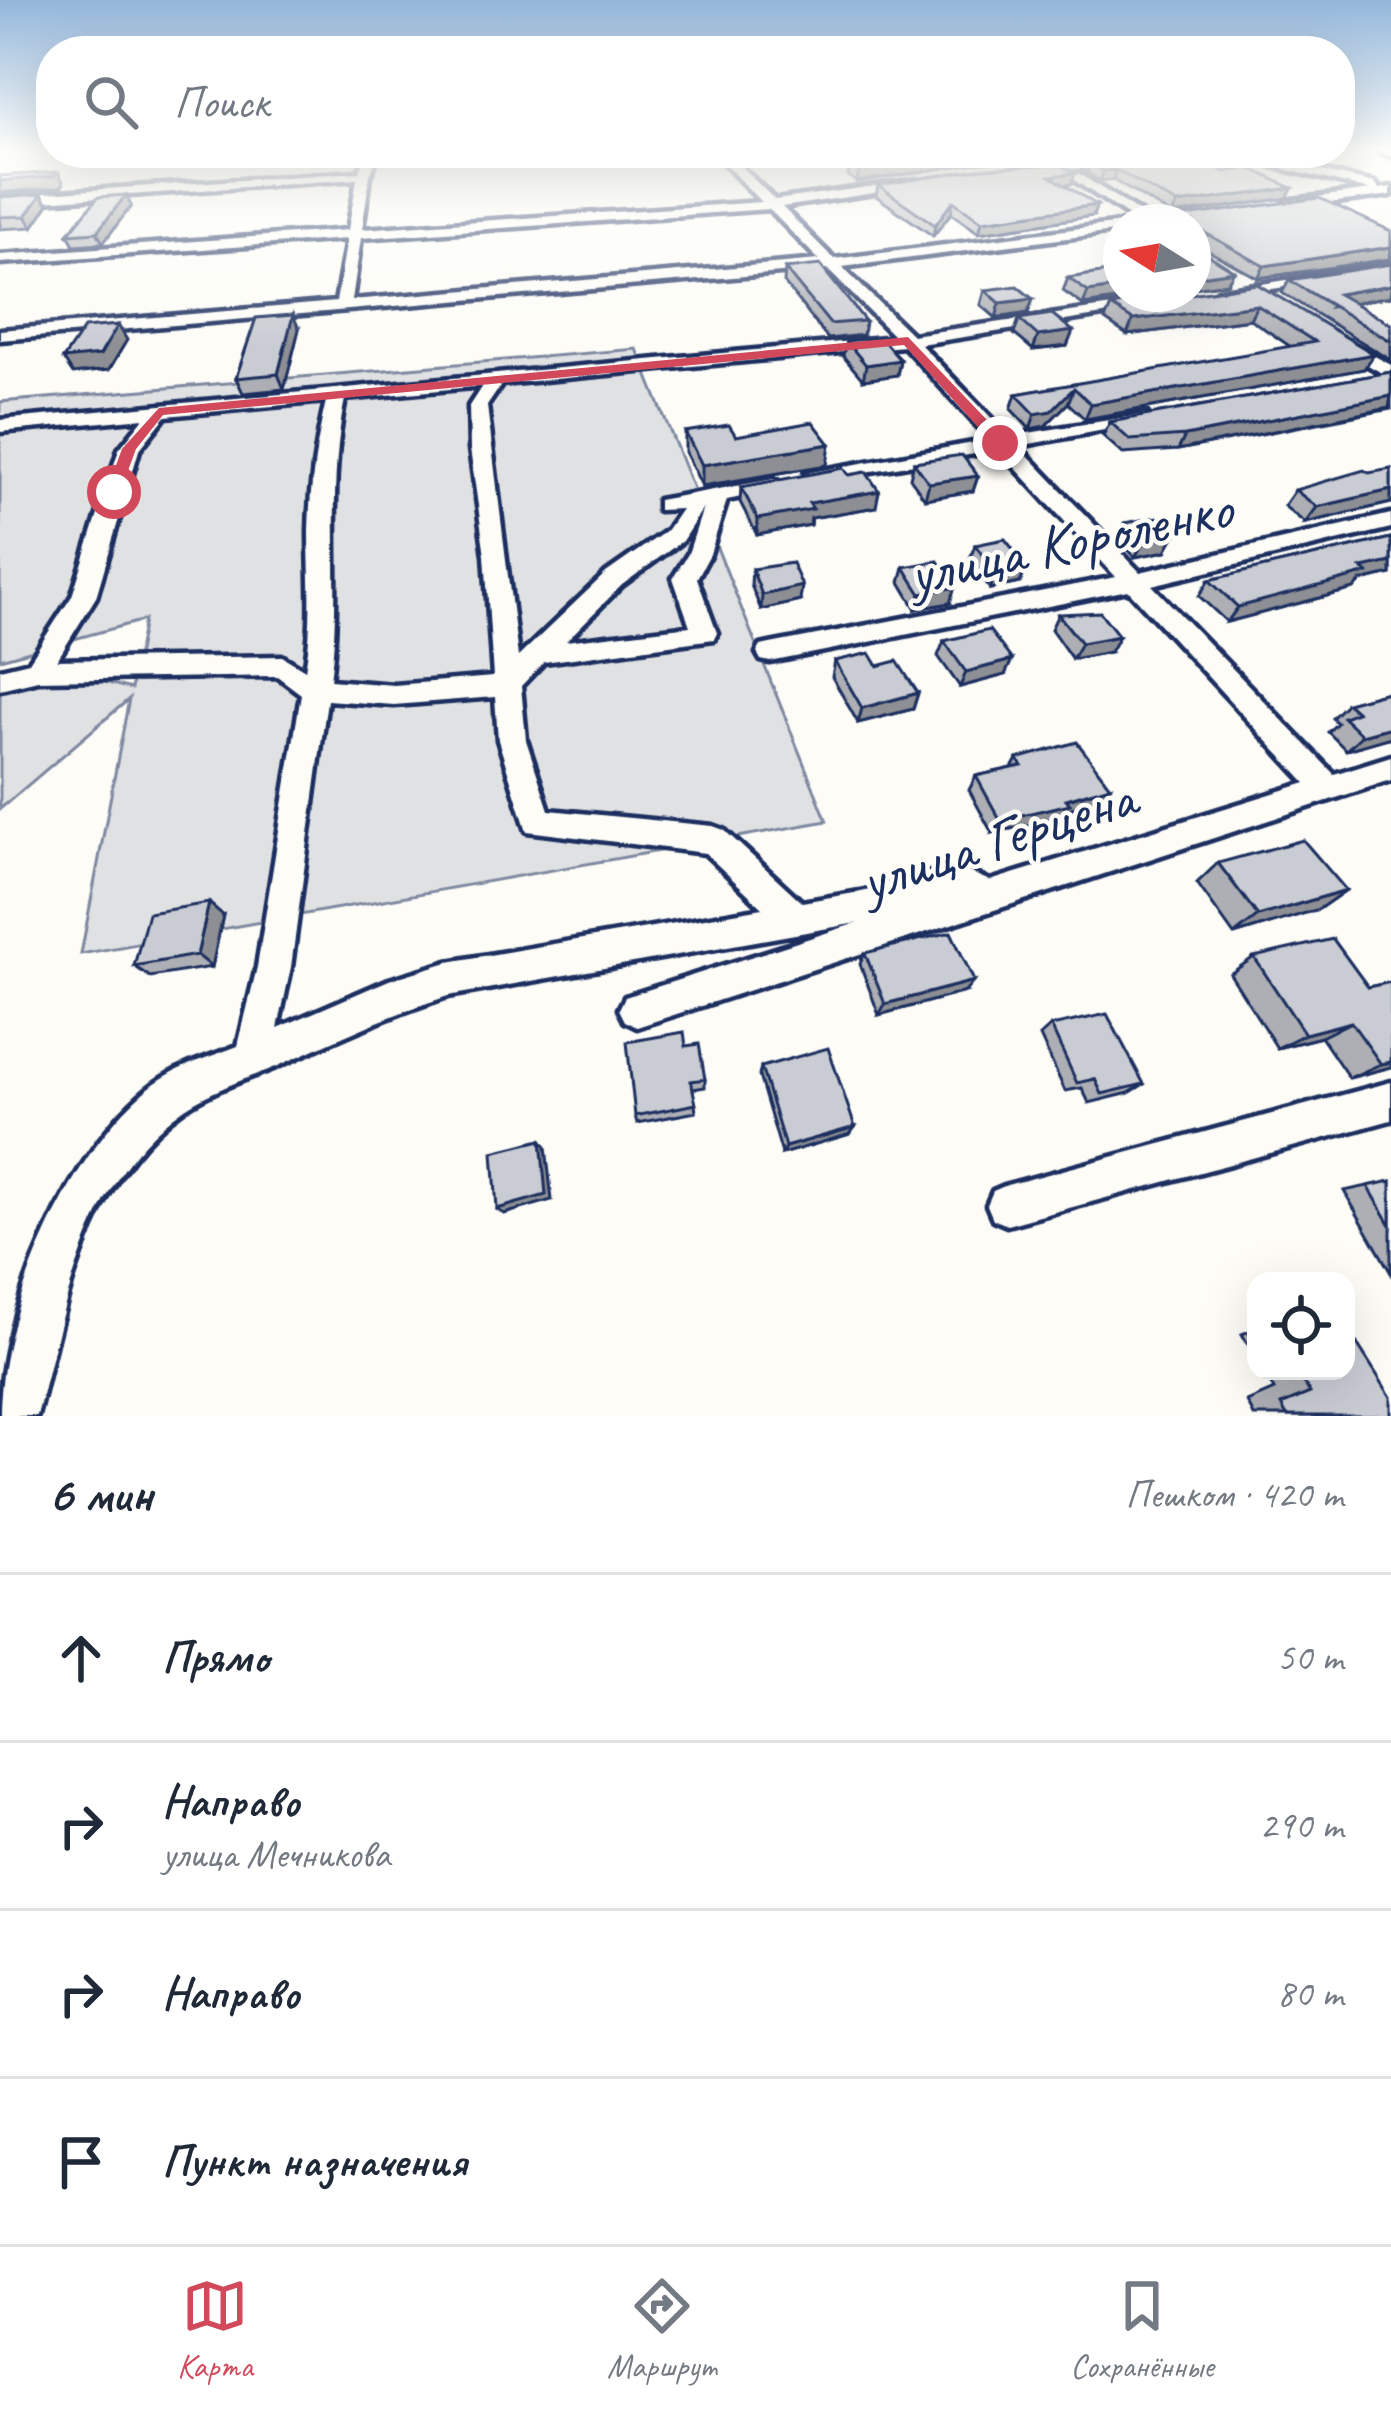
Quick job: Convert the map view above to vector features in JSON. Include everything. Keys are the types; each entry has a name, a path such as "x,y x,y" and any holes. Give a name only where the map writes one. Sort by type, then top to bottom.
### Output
{"street":[{"path":"343,305 358,215"},
{"path":"0,260 615,215"},
{"path":"780,215 908,341 1328,787"},
{"path":"0,335 830,264 1103,229"},
{"path":"1211,293 1391,267"},
{"path":"1232,275 1271,299"},
{"path":"0,426 908,341 1103,310"},
{"path":"1331,336 1391,374"},
{"path":"1368,378 1391,374"},
{"path":"495,381 478,406 496,555 504,686 512,740 538,821 713,840 796,918"},
{"path":"253,1058 274,967 326,618 319,561 321,476 336,396"},
{"path":"38,670 84,597 129,449 159,412"},
{"path":"666,505 1161,415"},
{"path":"0,679 38,670 282,666 313,689 394,695 504,686 614,579 674,536 708,498"},
{"path":"537,654 705,634 685,578 699,554 708,498"},
{"name":"улица Короленко","path":"770,653 1135,581 1391,521"},
{"name":"улица Герцена","path":"637,1009 1391,768"},
{"path":"14,1416 63,1238 104,1157 170,1095 389,997 448,980 866,906 955,881 993,898"},
{"path":"1006,1205 1391,1101"}],"shaded area":[{"path":"637,349 827,821 81,954 129,699 0,809 0,682 46,667 131,689 144,620 0,659 0,402"}],"building":[{"path":"83,215 110,215 97,232 68,234"},
{"path":"921,215 942,215 935,225"},
{"path":"973,215 1025,215 982,221"},
{"path":"1211,215 1356,215 1391,231 1391,247 1264,266 1211,236"},
{"path":"1211,256 1234,271 1211,274"},
{"path":"1391,264 1391,285 1338,294 1391,324 1391,341 1289,280"},
{"path":"820,265 865,321 830,324 785,269"},
{"path":"1103,273 1103,290 1088,292 1068,278"},
{"path":"1257,284 1374,354 1091,404 1074,388 1051,411 1035,414 1016,394 1315,342 1257,305 1211,311 1211,291"},
{"path":"1017,286 1033,299 1000,303 985,290"},
{"path":"1120,312 1199,312 1133,320"},
{"path":"1052,314 1073,331 1038,336 1019,319"},
{"path":"293,315 278,374 236,378 256,318"},
{"path":"118,325 100,355 63,359 84,328"},
{"path":"881,338 900,360 866,365 846,341"},
{"path":"1391,372 1391,396 1185,436 1130,440 1110,422"},
{"path":"813,422 830,444 702,465 685,432 729,425 736,436"},
{"path":"962,455 978,476 929,483 914,462"},
{"path":"844,468 849,475 866,472 879,491 809,503 813,509 758,519 741,487"},
{"path":"1391,469 1391,490 1317,507 1295,490 1364,470"},
{"path":"1157,517 1175,535 1144,542 1125,523"},
{"path":"1391,538 1391,562 1362,568 1368,573 1238,607 1209,580"},
{"path":"1005,539 1027,567 996,573 975,545"},
{"path":"938,561 955,587 921,594 904,567"},
{"path":"792,563 802,586 762,595 752,569"},
{"path":"1100,612 1119,636 1081,643 1058,614"},
{"path":"989,630 1012,660 966,672 944,641"},
{"path":"870,653 878,666 897,661 918,693 862,708 835,661"},
{"path":"1391,691 1391,727 1362,735 1343,717 1357,712 1347,703"},
{"path":"1077,742 1110,786 1066,799 1070,804 1000,820 976,776 1022,766 1017,759"},
{"path":"1303,840 1346,890 1258,916 1218,863"},
{"path":"209,903 197,955 134,966 148,913"},
{"path":"951,932 974,981 885,1004 865,953"},
{"path":"1333,939 1368,987 1391,982 1391,1062 1381,1064 1351,1022 1305,1034 1254,957"},
{"path":"1107,1014 1144,1084 1102,1094 1095,1079 1077,1083 1051,1026"},
{"path":"684,1032 686,1046 699,1044 705,1079 691,1081 696,1104 635,1116 627,1042"},
{"path":"828,1048 855,1127 785,1147 761,1067"},
{"path":"541,1140 546,1195 497,1209 493,1152"},
{"path":"1391,1181 1391,1225 1368,1186"},
{"path":"1355,1340 1391,1397 1391,1416 1287,1416 1281,1405 1310,1393 1302,1380 1355,1380"}],"route":[{"path":"114,492 129,449 159,412 908,341 1000,443"}]}
